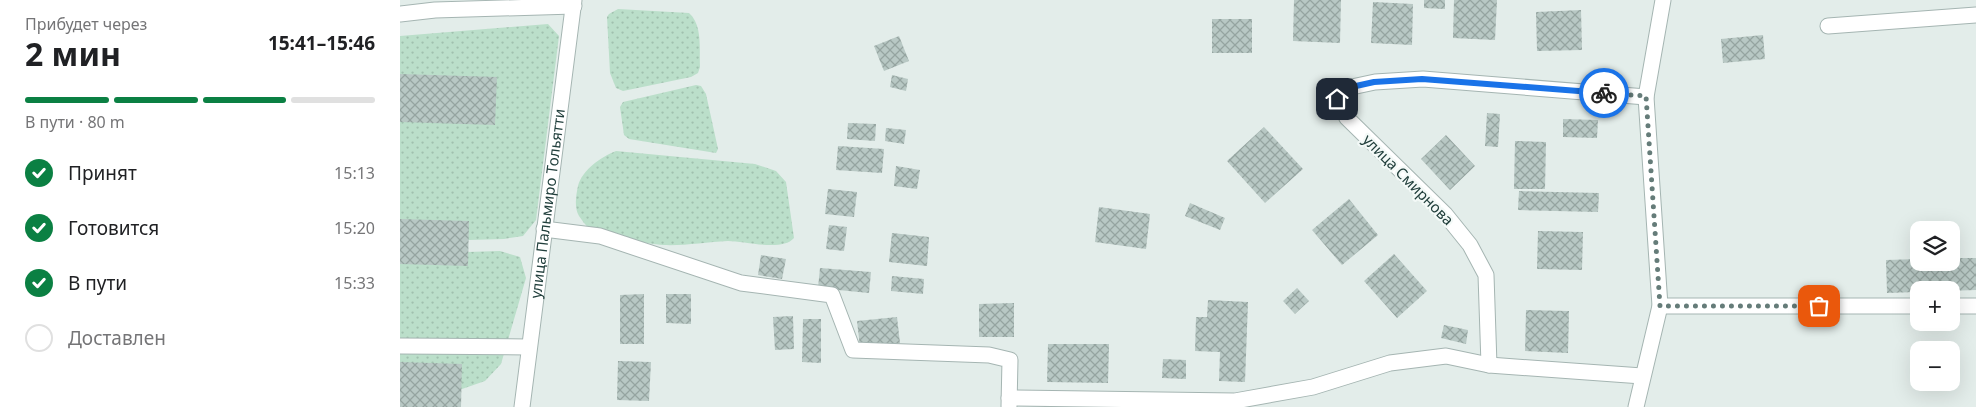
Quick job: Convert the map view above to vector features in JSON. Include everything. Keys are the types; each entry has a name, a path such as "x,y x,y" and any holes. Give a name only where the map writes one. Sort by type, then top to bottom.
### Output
{"street":[{"path":"1636,407 1660,306 1646,96 1663,0"},
{"path":"400,14 435,10 574,3"},
{"name":"улица Пальмиро Тольятти","path":"522,407 528,347 574,3"},
{"path":"1828,26 1976,15"},
{"name":"улица Смирнова","path":"1489,365 1486,275 1470,245 1445,214 1346,118 1337,99 1347,88 1374,82 1422,79 1646,96"},
{"path":"544,230 600,236 741,283 832,295 853,350 989,355 1010,360 1009,402 1235,404 1313,387 1390,363 1446,356 1489,365 1642,376"},
{"path":"1660,306 1910,306"},
{"path":"1960,306 1976,306"},
{"path":"400,346 528,347"}],"green space":[{"path":"618,9 689,13 698,31 700,67 698,73 691,77 623,91 616,88 610,73 607,17"},
{"path":"548,24 559,36 536,220 523,236 504,239 400,242 400,36"},
{"path":"696,85 701,86 706,94 718,149 716,153 629,139 624,135 620,107 623,102"},
{"path":"616,151 755,164 776,171 786,182 794,238 788,242 772,245 728,241 663,245 636,241 595,231 585,224 576,209 578,186 588,169"},
{"path":"500,251 520,257 526,278 501,364 485,381 439,397 400,407 400,254"}],"building":[{"path":"1294,0 1341,0 1340,43 1293,41"},
{"path":"1424,0 1445,0 1445,9 1424,8"},
{"path":"1454,0 1497,0 1495,40 1453,38"},
{"path":"1373,2 1413,4 1412,45 1371,43"},
{"path":"1581,10 1582,50 1537,51 1536,12"},
{"path":"1212,19 1252,19 1252,53 1212,53"},
{"path":"1763,35 1765,59 1723,63 1721,39"},
{"path":"899,36 909,61 884,71 874,46"},
{"path":"400,74 497,77 495,125 400,122"},
{"path":"892,75 908,79 906,91 890,87"},
{"path":"1487,113 1500,114 1498,147 1485,146"},
{"path":"1563,119 1598,120 1597,138 1563,137"},
{"path":"848,123 876,124 875,141 847,139"},
{"path":"1264,127 1303,169 1265,203 1227,161"},
{"path":"886,128 906,130 904,144 885,141"},
{"path":"1446,135 1475,166 1450,190 1421,159"},
{"path":"1515,141 1546,142 1545,189 1514,189"},
{"path":"838,146 884,149 882,173 836,170"},
{"path":"896,166 920,170 917,189 894,186"},
{"path":"828,189 857,192 854,217 825,214"},
{"path":"1519,191 1599,193 1598,212 1518,210"},
{"path":"1349,199 1378,235 1342,265 1312,230"},
{"path":"1190,203 1225,218 1220,230 1185,216"},
{"path":"1099,207 1150,214 1146,249 1095,242"},
{"path":"400,219 469,221 468,266 400,264"},
{"path":"829,225 847,227 844,251 826,249"},
{"path":"1538,231 1583,232 1582,270 1537,269"},
{"path":"892,233 929,237 927,266 889,262"},
{"path":"1394,254 1427,291 1397,318 1364,281"},
{"path":"761,255 786,259 782,279 758,275"},
{"path":"1960,258 1976,258 1976,290 1960,291 1960,281 1910,281 1910,292 1887,293 1886,260 1910,259 1910,271 1960,271"},
{"path":"820,268 871,272 869,293 818,288"},
{"path":"892,276 924,279 923,294 891,291"},
{"path":"1297,288 1309,301 1295,314 1283,301"},
{"path":"644,294 644,344 620,344 620,295"},
{"path":"666,294 691,294 691,324 666,323"},
{"path":"1208,300 1248,302 1245,382 1219,381 1220,352 1195,351 1196,317 1207,317"},
{"path":"1014,303 1014,337 979,337 979,304"},
{"path":"1526,310 1569,311 1568,353 1525,351"},
{"path":"793,316 794,349 775,350 773,317"},
{"path":"897,317 900,343 860,347 857,321"},
{"path":"803,319 821,319 821,363 802,362"},
{"path":"1444,325 1468,330 1466,344 1441,338"},
{"path":"1048,344 1109,344 1108,383 1047,382"},
{"path":"1163,359 1186,360 1186,379 1162,378"},
{"path":"618,361 651,362 649,401 617,400"},
{"path":"400,362 462,364 461,407 400,407"}],"way so far":[{"path":"1604,93 1646,96 1660,306 1819,306"}],"route":[{"path":"1337,99 1347,88 1374,82 1422,79 1604,93"}]}
